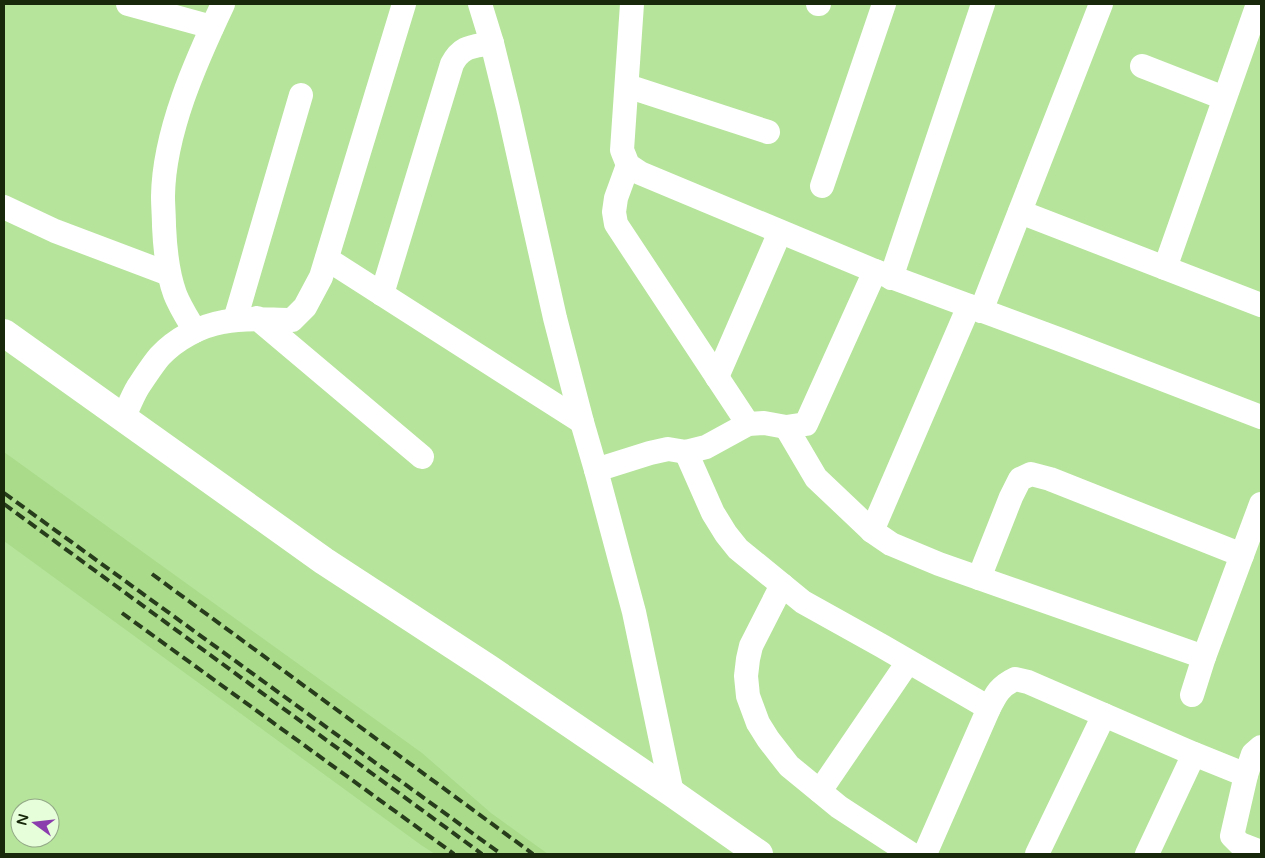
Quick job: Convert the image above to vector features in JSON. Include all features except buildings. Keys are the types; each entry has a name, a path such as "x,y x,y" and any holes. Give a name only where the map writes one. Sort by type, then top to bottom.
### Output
{"street":[{"path":"128,4 212,28"},
{"path":"195,331 175,295 169,274 165,249 163,195 169,149 181,104 194,68 223,4"},
{"path":"123,419 138,388 160,356 195,331 223,322 246,319 292,320 305,307 321,277 327,259 404,4"},
{"path":"480,4 510,117 555,318 634,612 672,793"},
{"path":"632,4 622,150 628,164 640,173 883,274 1261,417"},
{"path":"822,186 884,4"},
{"path":"596,470 668,449 686,452 706,447 748,424 764,423 786,427 806,424 883,274 982,4"},
{"path":"872,532 1020,212 1101,4"},
{"path":"1165,268 1224,98 1253,6"},
{"path":"382,294 452,64 457,54 466,48 492,44"},
{"path":"1142,66 1224,98"},
{"path":"627,86 768,132"},
{"path":"246,319 301,95"},
{"path":"628,164 616,198 614,212 616,224 748,424"},
{"path":"4,207 55,232 169,274"},
{"path":"1020,212 1261,305"},
{"path":"717,377 780,232"},
{"path":"327,259 582,422"},
{"path":"246,319 422,457"},
{"path":"4,333 324,561 488,668 759,854"},
{"path":"786,427 816,478 872,532 891,544 939,564 1204,657"},
{"path":"686,452 713,513 738,549 803,602 989,708"},
{"path":"979,578 1011,497 1020,479 1031,474 1050,479 1242,555"},
{"path":"1192,695 1204,657 1261,504"},
{"path":"782,585 752,646 748,659 746,676 748,696 758,723 789,766 839,807 911,854"},
{"path":"820,791 908,662"},
{"path":"925,854 989,708 997,693 1005,684 1015,679 1028,682 1246,775"},
{"path":"1036,854 1104,715"},
{"path":"1261,747 1253,754 1246,775 1232,836 1240,844 1261,852"},
{"path":"1147,854 1194,754"}],"shaded area":[{"path":"4,452 422,753 491,813 548,854 435,854 4,541"}],"railway":[{"path":"4,493 501,854"},
{"path":"4,504 482,854"},
{"path":"152,574 533,854"},
{"path":"122,613 454,854"}]}
